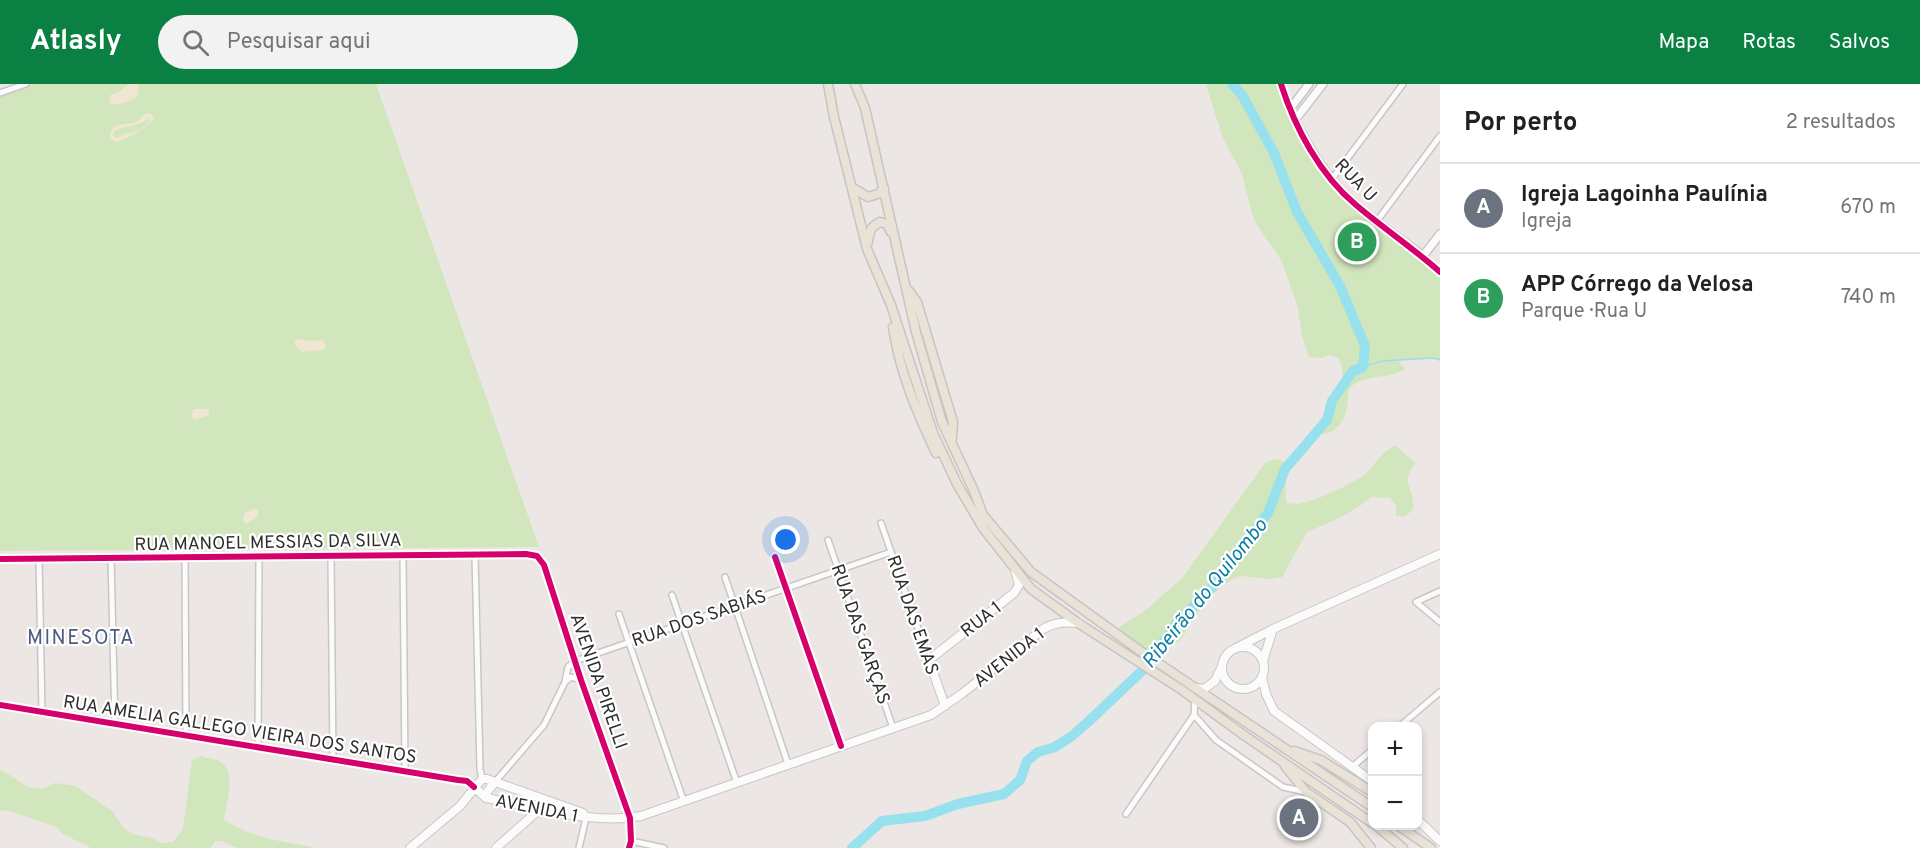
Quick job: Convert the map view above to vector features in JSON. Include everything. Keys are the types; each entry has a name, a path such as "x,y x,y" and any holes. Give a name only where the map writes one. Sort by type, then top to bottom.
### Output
{"main road":[{"path":"828,84 867,249 891,305 933,433 957,484 983,528 1030,589 1134,659 1195,688 1368,804"},
{"path":"855,84 866,108 916,332 942,422 983,515 1031,572 1139,650 1195,700 1368,820"},
{"path":"853,188 868,197 878,194 884,188"},
{"path":"867,249 869,232 874,225 880,222 887,224 895,236"},
{"path":"1195,688 1204,690 1212,684 1227,654 1236,648 1440,554"},
{"name":"RUA 1","path":"928,660 1014,593 1019,585 1015,569"},
{"name":"AVENIDA 1","path":"474,787 486,798 586,818 604,820 630,818 684,802 930,715 945,706 1043,629 1062,622 1078,623"},
{"path":"1223,664 1224,675 1234,687 1251,688 1264,672 1263,661 1273,629"},
{"path":"1236,648 1252,649 1263,661"},
{"name":"RUA DAS EMAS","path":"928,660 945,706"},
{"path":"1262,677 1266,694 1274,711 1368,778"},
{"path":"1285,747 1322,760 1368,789"},
{"path":"1279,759 1306,792 1350,822 1371,848"},
{"path":"410,848 460,806 482,779 604,820"},
{"path":"486,798 487,792 495,782"},
{"path":"496,848 541,808"},
{"path":"1422,824 1439,841"},
{"path":"1383,830 1403,848"},
{"path":"1406,830 1431,848"},
{"path":"1412,830 1418,838"}],"street":[{"path":"0,93 26,84"},
{"name":"RUA U","path":"1281,84 1295,120 1314,155 1332,179 1356,205 1423,256 1440,272"},
{"path":"1290,109 1309,84"},
{"path":"1295,120 1323,84"},
{"path":"1332,179 1403,84"},
{"path":"1377,221 1440,136"},
{"path":"1423,256 1440,234"},
{"name":"RUA DAS EMAS","path":"881,523 928,660"},
{"name":"RUA DAS GARÇAS","path":"828,540 893,728"},
{"name":"RUA DOS SABIÁS","path":"575,661 891,552"},
{"name":"RUA MANOEL MESSIAS DA SILVA","path":"0,559 530,554 537,556"},
{"path":"403,555 405,771"},
{"path":"475,555 482,779"},
{"name":"AVENIDA PIRELLI","path":"537,556 544,565 581,680 630,818 629,848"},
{"path":"185,557 186,735"},
{"path":"258,747 259,557"},
{"path":"331,557 333,760"},
{"path":"775,557 841,746"},
{"path":"111,558 115,724"},
{"path":"39,559 42,713"},
{"path":"725,577 788,764"},
{"path":"1440,591 1416,602 1440,622"},
{"path":"672,595 737,783"},
{"path":"619,614 684,802"},
{"path":"495,782 544,725 565,682 568,667 575,661"},
{"path":"565,682 571,677 581,680"},
{"path":"1405,722 1439,694"},
{"path":"1126,814 1194,715 1195,700"},
{"name":"RUA AMELIA GALLEGO VIEIRA DOS SANTOS","path":"0,705 405,771 467,782 474,787"},
{"path":"1194,715 1216,740 1283,787 1306,792"},
{"path":"1352,767 1368,753"},
{"path":"579,848 586,818"},
{"path":"631,841 664,848"}],"green space":[{"path":"32,84 376,84 539,547 0,551 0,94"},
{"path":"1206,84 1279,84 1331,182 1440,271 1440,360 1433,358 1398,360 1405,369 1391,375 1354,384 1349,391 1347,408 1342,421 1339,426 1329,432 1317,434 1310,432 1323,420 1339,392 1342,372 1339,358 1331,355 1321,358 1309,357 1302,336 1298,308 1281,260 1252,214 1242,174 1222,136"},
{"path":"1395,445 1416,463 1408,476 1413,510 1405,516 1396,516 1396,506 1390,498 1371,497 1348,513 1307,532 1282,577 1270,579 1241,576 1231,580 1207,598 1180,641 1162,652 1153,654 1130,637 1112,632 1146,610 1183,577 1265,463 1274,459 1284,461 1287,503 1296,504 1321,497 1360,478"},
{"path":"201,756 219,761 228,772 229,788 224,820 247,832 269,839 317,848 237,848 221,841 215,841 211,848 91,848 63,834 56,827 13,812 0,810 0,769 28,787 42,789 55,783 76,786 113,812 124,828 132,834 152,838 162,843 173,842 183,829 192,760"}],"sand":[{"path":"128,84 139,86 138,96 120,104 109,103 110,95 120,92"},
{"path":"146,113 151,114 154,118 143,128 121,140 112,139 110,136 115,126 134,123","holes":["148,119 150,121 137,131 117,138 113,136 114,131"]},
{"path":"295,340 323,340 326,347 323,350 302,352 295,345"},
{"path":"194,409 207,409 209,415 194,420 191,416"},
{"path":"253,509 258,510 258,516 247,524 243,522 244,514"}],"waterway":[{"name":"Ribeirão do Quilombo","path":"852,848 882,821 925,816 958,804 1004,794 1020,780 1027,761 1038,752 1055,747 1088,722 1145,668 1177,623 1220,579 1268,513 1285,469 1327,420 1332,401 1353,371 1363,367 1365,346 1340,286 1297,212 1274,153 1242,95 1232,84"},
{"path":"1363,367 1382,361 1433,358 1440,360"}],"cycle path":[{"path":"1281,84 1301,134 1331,180 1356,205 1440,272"},
{"path":"0,559 526,554 537,556 544,565 581,680 630,818 629,848"},
{"path":"775,557 841,746"},
{"path":"0,705 467,781 474,787"}],"place":[{"name":"APP Córrego da Velosa","path":"1357,242"},
{"name":"Igreja Lagoinha Paulínia","path":"1299,818"}],"district":[{"name":"MINESOTA","path":"81,637"}]}
